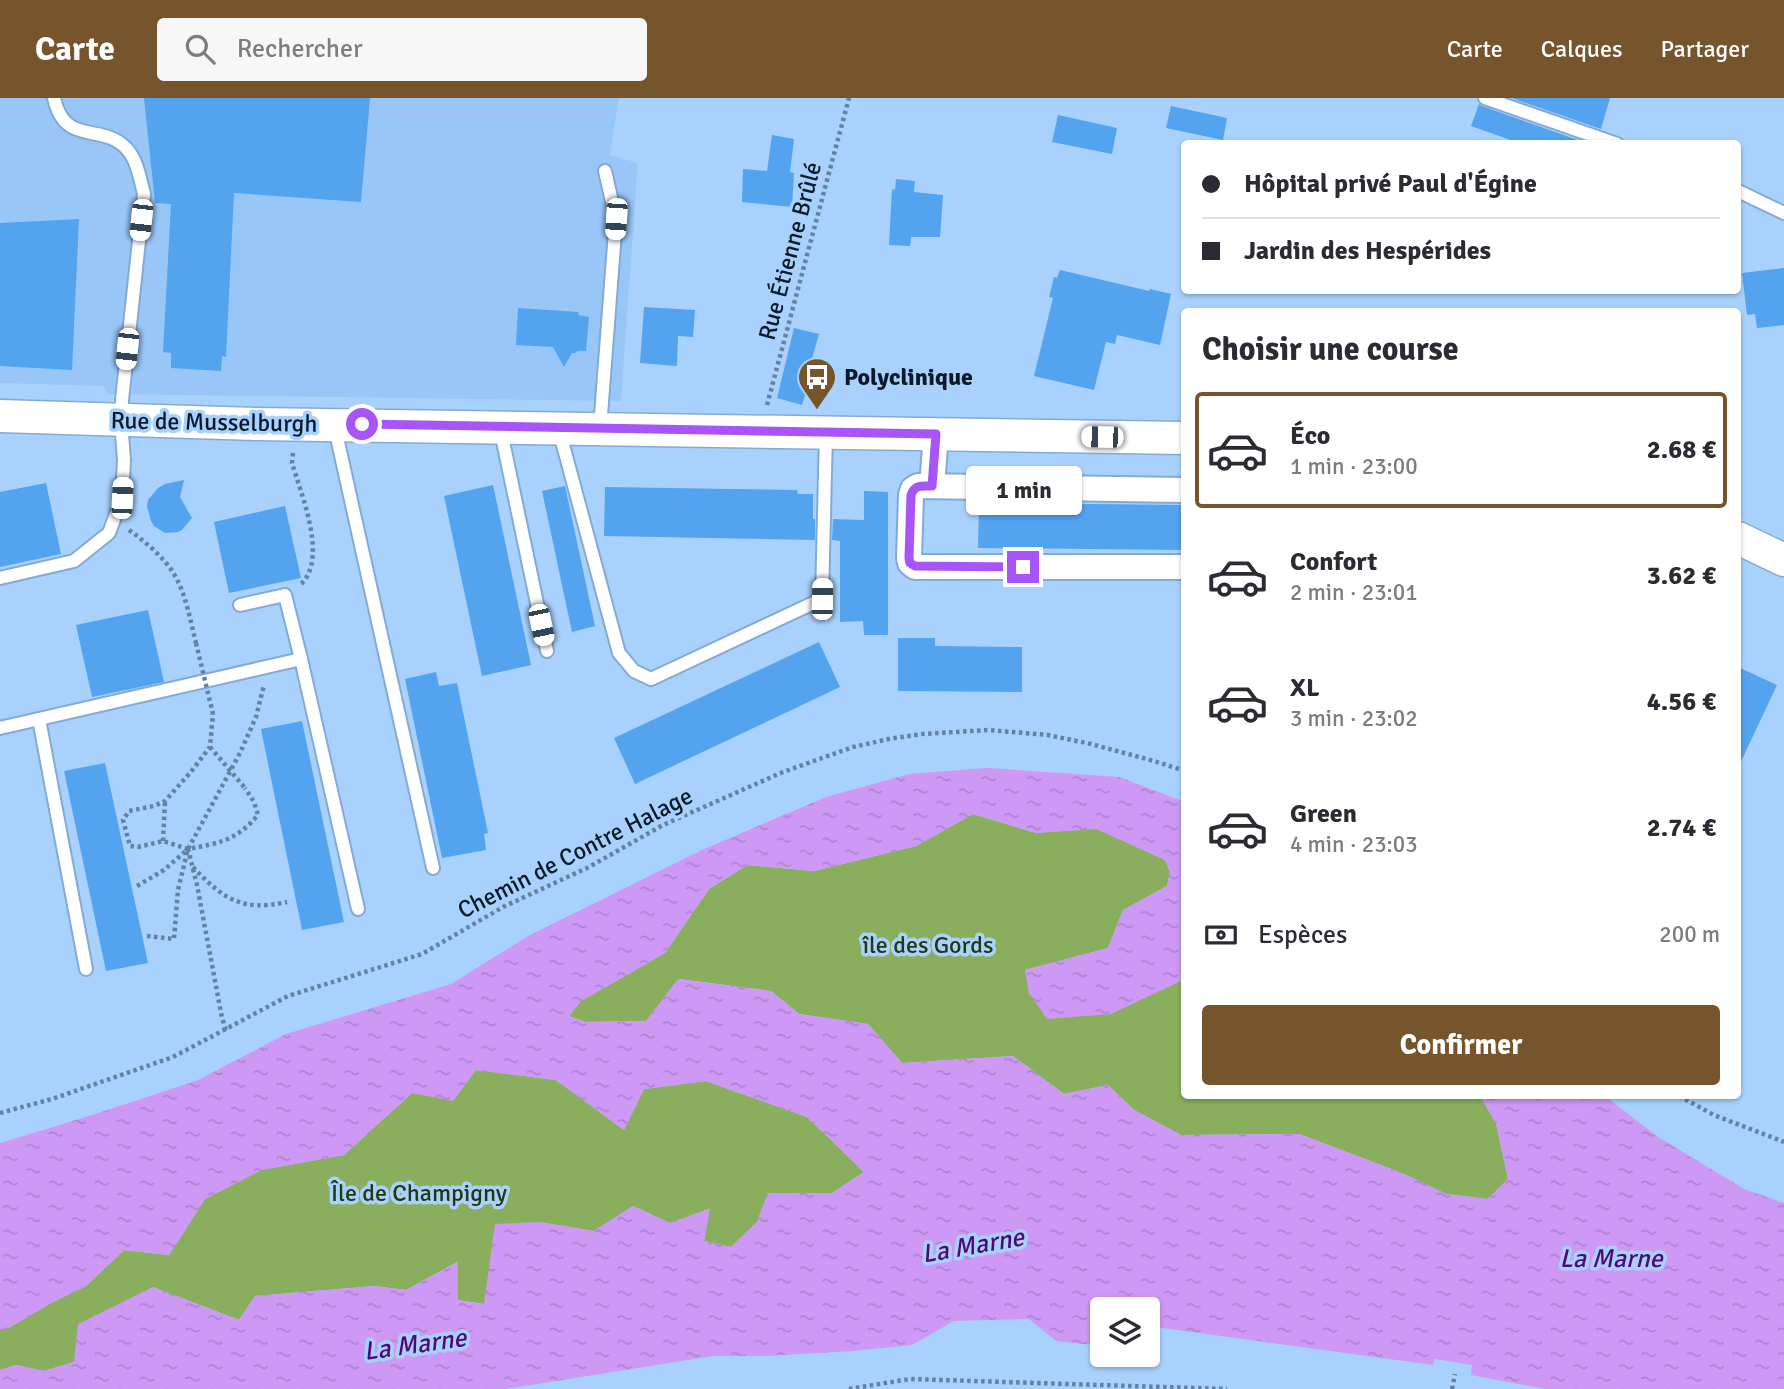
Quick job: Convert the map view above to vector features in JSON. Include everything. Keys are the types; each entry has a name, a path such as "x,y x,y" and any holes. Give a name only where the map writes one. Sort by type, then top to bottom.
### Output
{"street":[{"name":"Rue de Musselburgh","path":"0,416 121,421 1181,438"},
{"path":"932,486 936,434"},
{"path":"1181,490 918,486 913,489 911,495 909,558 910,563 915,566 1181,567"},
{"path":"1741,539 1784,560"}],"lane":[{"path":"0,578 74,561 110,533 122,498 124,460 121,421 144,194 136,165 126,148 109,136 85,133 65,122 59,115 54,98"},
{"path":"1485,98 1606,140"},
{"path":"600,428 616,219 605,171"},
{"path":"1741,192 1784,213"},
{"path":"334,424 433,868"},
{"path":"500,427 547,651"},
{"path":"558,428 619,653 634,671 651,679 822,599 826,431"},
{"path":"240,605 285,595 358,909"},
{"path":"0,727 301,659"},
{"path":"39,719 86,969"}],"path":[{"name":"Rue Étienne Brûlé","path":"765,413 849,98"},
{"path":"285,595 304,582 311,569 314,545 292,463 292,424"},
{"path":"115,519 169,566 183,593 213,715 210,747 165,801 130,811 123,820 130,846 138,847 163,841 188,849 224,842 247,828 258,815 245,788 210,747"},
{"path":"147,936 174,939 178,890 188,849 240,753 256,717 270,666"},
{"name":"Chemin de Contre Halage","path":"0,1113 52,1099 173,1057 288,996 422,954 503,907 589,867 663,825 783,772 853,747 922,734 988,730 1048,735 1181,770"},
{"path":"163,841 165,801"},
{"path":"188,849 226,1030"},
{"path":"136,886 164,870 188,849"},
{"path":"192,866 227,898 244,904 273,905 287,902"},
{"path":"1685,1099 1743,1128 1784,1143"},
{"path":"1452,1389 1455,1374"},
{"path":"849,1389 911,1379 1227,1389"}],"shaded area":[{"path":"0,98 619,98 610,155 638,163 621,401 108,394 103,386 0,383"}],"green space":[{"name":"île des Gords","path":"973,814 1036,833 1096,828 1165,860 1170,872 1167,886 1123,910 1108,948 1025,970 1181,981 1181,1099 1482,1099 1496,1123 1508,1179 1488,1199 1446,1194 1402,1173 1299,1134 1181,1135 1134,1110 1108,1085 1064,1094 1013,1056 902,1063 868,1024 799,1014 771,991 679,979 646,1021 585,1022 569,1016 581,1001 665,953 709,889 747,865 814,871 916,846"},
{"name":"Île de Champigny","path":"476,1070 556,1080 624,1130 644,1089 706,1081 807,1117 864,1172 832,1193 768,1193 757,1222 731,1247 704,1241 709,1209 670,1223 633,1206 594,1231 539,1222 484,1304 458,1300 457,1262 406,1290 374,1286 255,1296 239,1320 153,1287 74,1362 44,1371 16,1365 0,1370 0,1329 7,1329 86,1286 124,1250 169,1255 205,1199 261,1170 344,1155 412,1093 453,1100"}],"water":[{"name":"La Marne","path":"987,768 1119,777 1181,800 1181,981 1111,1014 1047,1019 1029,993 1025,970 1108,948 1123,910 1167,886 1170,872 1165,860 1096,829 1036,833 973,814 916,846 814,871 747,865 709,889 665,953 581,1001 569,1016 585,1022 646,1021 678,979 771,991 799,1014 868,1024 902,1063 1013,1056 1064,1094 1108,1085 1134,1110 1181,1135 1299,1134 1402,1173 1446,1194 1488,1199 1508,1179 1496,1123 1482,1099 1609,1099 1658,1137 1744,1189 1784,1203 1784,1389 1545,1389 1471,1375 1472,1365 1435,1359 1433,1365 1160,1328 1160,1297 1090,1297 1090,1345 1056,1341 1029,1319 954,1321 912,1345 767,1356 713,1356 507,1389 0,1389 0,1370 16,1365 44,1371 74,1362 78,1324 153,1287 239,1320 255,1296 374,1286 406,1290 458,1262 458,1300 484,1304 495,1224 539,1222 594,1231 633,1206 670,1223 710,1209 704,1241 731,1247 757,1222 768,1193 832,1193 864,1172 807,1117 706,1081 644,1089 624,1130 556,1080 476,1070 453,1101 412,1093 344,1155 262,1170 205,1199 169,1255 124,1250 86,1286 7,1329 0,1329 0,1143 196,1081 286,1034 451,984 528,936 702,850 826,797 909,774"}],"building":[{"path":"144,98 370,98 361,202 234,193 226,357 222,356 221,371 171,368 171,353 163,352 171,204 155,203"},
{"path":"1512,98 1610,98 1601,129"},
{"path":"1479,104 1578,140 1511,140 1471,126"},
{"path":"1171,106 1227,118 1223,140 1166,128"},
{"path":"1058,115 1117,128 1112,154 1052,142"},
{"path":"772,135 794,139 790,172 794,173 792,207 742,202 743,169 767,171"},
{"path":"896,179 915,181 914,192 943,195 940,237 911,237 910,246 889,245 892,189 895,190"},
{"path":"79,219 72,370 0,366 0,223"},
{"path":"1784,268 1784,325 1757,328 1755,314 1747,315 1742,273"},
{"path":"1060,270 1171,294 1160,345 1117,335 1115,344 1106,342 1094,390 1034,376 1053,298 1049,297 1054,277 1057,278"},
{"path":"644,307 695,310 693,337 678,336 677,366 640,363"},
{"path":"518,308 579,312 578,315 589,317 586,351 572,353 564,367 553,347 516,345"},
{"path":"794,328 819,334 802,405 777,398"},
{"path":"184,480 180,497 192,518 182,530 165,533 151,521 148,500 165,484"},
{"path":"46,483 61,554 0,567 0,492"},
{"path":"493,485 531,665 482,676 444,496"},
{"path":"565,486 595,626 572,632 542,491"},
{"path":"605,487 797,490 798,494 813,494 815,540 604,536"},
{"path":"864,491 888,492 888,635 864,635 863,621 840,622 840,541 832,540 833,519 864,520"},
{"path":"979,503 1181,505 1181,550 978,548"},
{"path":"285,506 301,578 229,593 214,522"},
{"path":"148,610 164,682 92,697 76,625"},
{"path":"898,638 935,638 935,646 1022,647 1022,692 898,691"},
{"path":"819,642 840,687 635,784 614,738"},
{"path":"1741,668 1777,685 1741,762"},
{"path":"436,672 439,686 457,683 488,833 484,834 486,850 442,858 405,679"},
{"path":"302,721 344,922 302,930 261,729"},
{"path":"105,763 148,963 106,971 64,771"}],"place":[{"name":"Polyclinique","path":"817,411"}],"route":[{"path":"362,424 936,434 932,486 918,486 913,489 911,495 910,563 915,566 1023,567"}]}
